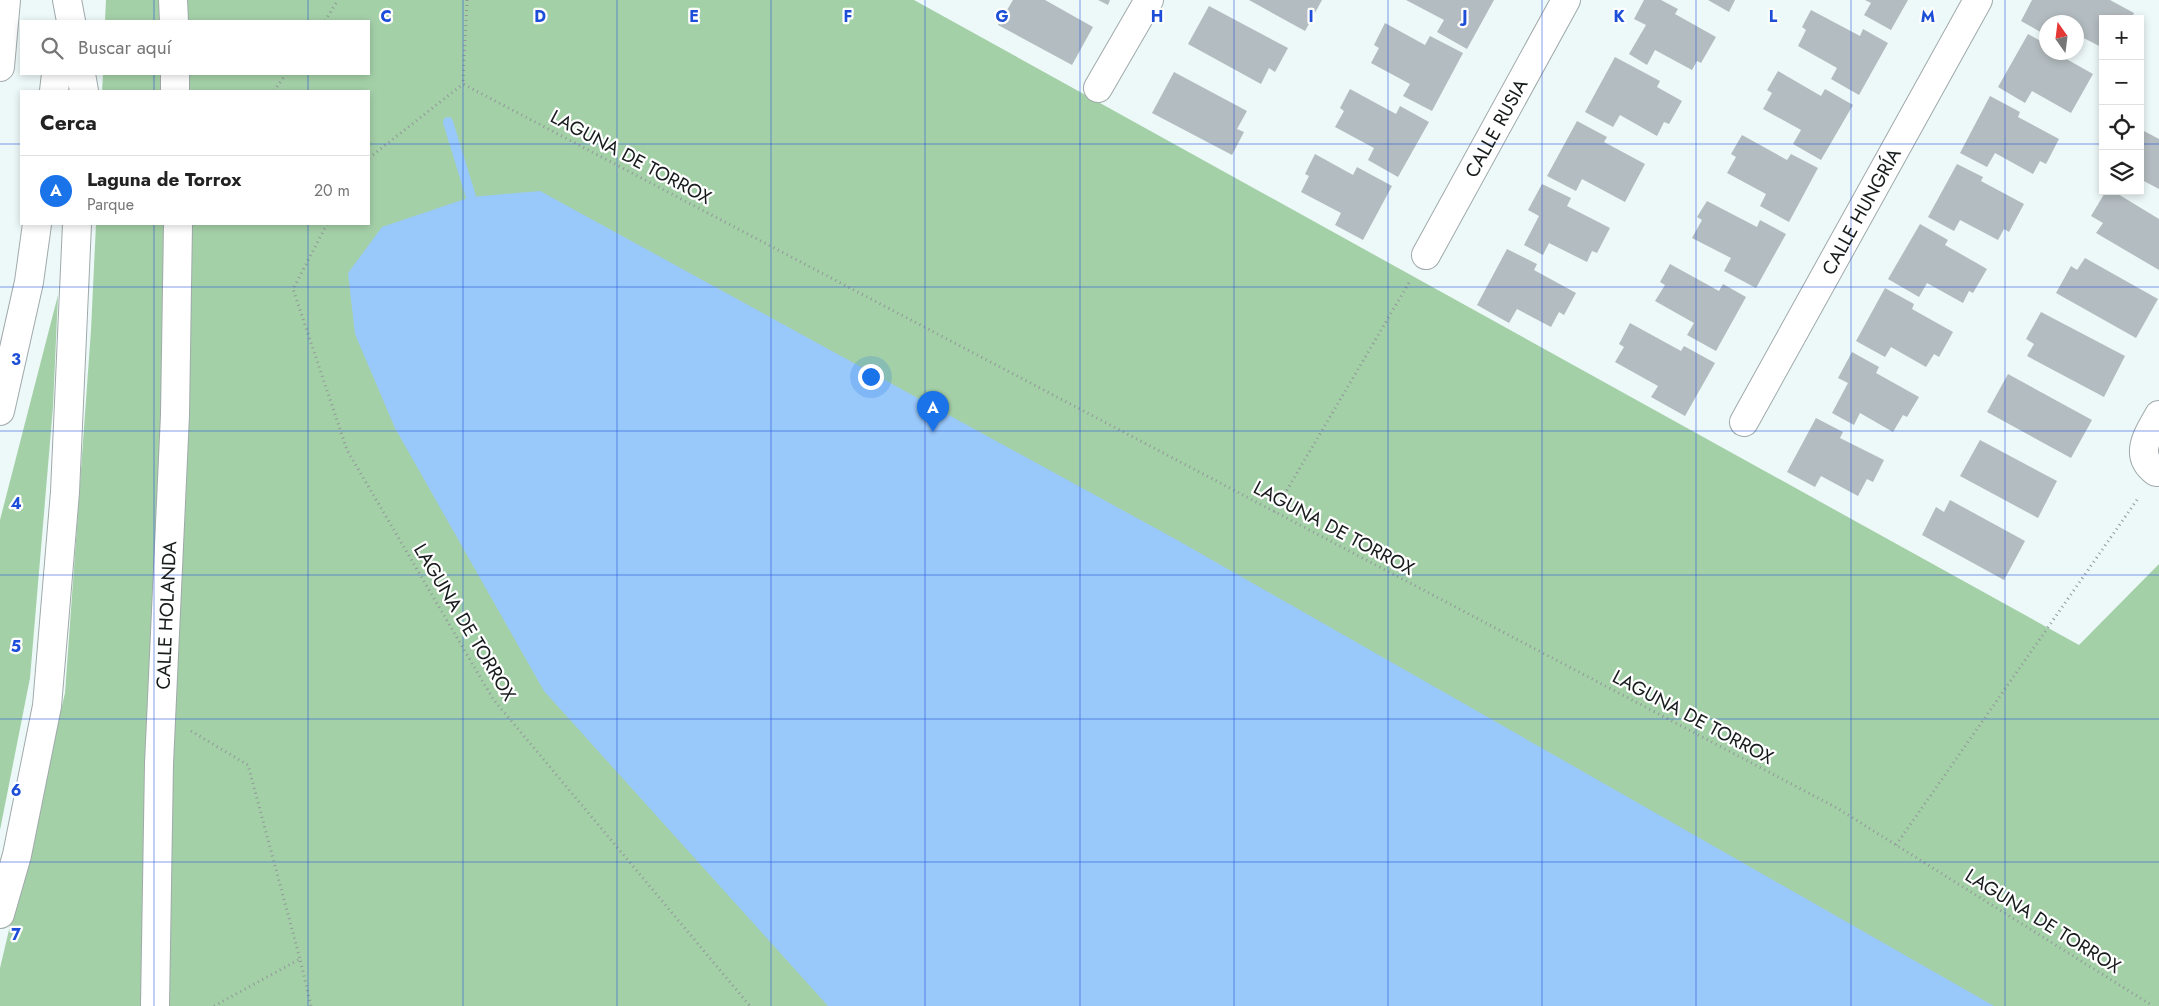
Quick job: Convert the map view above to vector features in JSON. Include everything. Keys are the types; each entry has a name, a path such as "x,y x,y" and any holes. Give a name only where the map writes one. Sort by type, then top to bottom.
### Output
{"main road":[{"path":"0,67 6,0"},
{"path":"61,20 63,0"},
{"path":"67,0 71,20"},
{"path":"173,0 174,20"},
{"path":"1098,88 1149,0"},
{"name":"CALLE RUSIA","path":"1426,255 1566,0"},
{"name":"CALLE HUNGRÍA","path":"1744,422 1978,0"},
{"path":"54,90 56,75"},
{"path":"81,75 84,90"},
{"path":"175,75 175,90"},
{"path":"0,411 29,282 36,225"},
{"path":"0,914 18,855 47,706 65,492 77,225"},
{"name":"CALLE HOLANDA","path":"155,1006 161,713 175,415 178,225"},
{"path":"2158,471 2148,466 2143,454 2148,435 2159,415"}],"path":[{"path":"326,20 338,0"},
{"path":"370,157 463,84 467,0"},
{"path":"275,90 285,75"},
{"name":"LAGUNA DE TORROX","path":"463,84 1837,808 2153,1006"},
{"name":"LAGUNA DE TORROX","path":"326,225 294,290 347,450 493,699 750,1006"},
{"path":"1274,512 1426,255"},
{"path":"1896,845 2158,471"},
{"path":"161,713 248,765 311,1006"},
{"path":"214,1006 300,959"}],"green space":[{"path":"106,0 914,0 2079,645 2159,564 2159,1006 0,1006 0,968 65,693 91,330 96,225 370,225 370,90 102,90 103,75 370,75 370,20 105,20"},
{"path":"58,295 53,407 30,678 0,830 0,520"}],"water":[{"path":"540,191 1177,540 1994,1006 828,1006 544,691 395,428 355,334 348,273 382,227 471,197"}],"building":[{"path":"1013,0 1045,0 1093,27 1072,65 998,25"},
{"path":"1098,0 1110,0 1108,5"},
{"path":"1249,0 1322,0 1305,31"},
{"path":"1406,0 1494,0 1467,49 1437,32 1444,20"},
{"path":"1644,0 1661,0 1678,9 1675,14 1716,37 1701,63 1697,61 1692,70 1655,50 1647,65 1629,54 1646,25 1634,19"},
{"path":"1708,0 1735,0 1729,12"},
{"path":"1865,0 1908,0 1891,30 1864,15 1871,3"},
{"path":"2032,0 2110,0 2134,13 2133,15 2099,15 2099,46 2084,38 2084,15 2039,15 2039,31 2021,21"},
{"path":"1209,6 1288,48 1275,72 1269,68 1261,84 1188,44"},
{"path":"1811,10 1860,36 1863,29 1888,43 1859,95 1831,79 1837,68 1798,46 1806,30 1802,27"},
{"path":"1385,23 1425,45 1430,36 1463,53 1432,111 1403,96 1410,84 1371,63 1379,48 1374,45"},
{"path":"2028,34 2039,40 2039,60 2068,60 2093,74 2071,113 2032,91 2025,103 1998,87"},
{"path":"1615,57 1660,81 1657,87 1682,101 1669,124 1664,122 1657,136 1620,115 1613,127 1585,112"},
{"path":"1778,71 1821,96 1825,89 1853,105 1821,160 1793,144 1801,130 1763,109 1772,93 1767,90"},
{"path":"1174,72 1247,111 1237,129 1244,132 1232,155 1152,113"},
{"path":"1350,89 1396,114 1400,106 1429,122 1398,177 1368,160 1374,148 1335,127 1344,111 1340,108"},
{"path":"1990,96 2020,112 2018,117 2059,139 2046,164 2040,161 2033,174 1995,153 1987,167 1960,153"},
{"path":"1577,121 1607,137 1604,142 1645,164 1625,202 1582,179 1576,191 1547,176"},
{"path":"2144,131 2159,139 2159,189 2144,181"},
{"path":"1742,135 1787,160 1791,154 1818,168 1789,222 1760,206 1766,194 1727,173 1736,157 1731,154"},
{"path":"1315,154 1353,175 1357,167 1392,186 1363,240 1335,225 1341,213 1301,192 1309,176 1305,174"},
{"path":"1957,164 1983,177 1981,181 2024,204 2009,232 2004,229 1998,240 1960,220 1954,231 1928,217"},
{"path":"1542,184 1571,198 1567,206 1610,228 1597,253 1592,251 1587,262 1549,243 1543,255 1524,245 1539,216 1528,210"},
{"path":"2104,195 2120,195 2159,219 2159,270 2096,233 2103,223 2091,216"},
{"path":"1707,201 1757,227 1760,220 1786,234 1756,288 1724,271 1731,258 1692,238 1702,220 1697,217"},
{"path":"1920,224 1948,240 1945,245 1987,269 1973,293 1969,291 1963,303 1927,283 1919,297 1888,279"},
{"path":"1507,249 1537,264 1534,270 1576,293 1564,315 1559,312 1551,327 1517,309 1509,323 1477,305"},
{"path":"2085,258 2158,299 2136,338 2056,293 2071,266 2077,270"},
{"path":"1670,264 1719,291 1723,284 1746,297 1716,351 1687,335 1694,323 1655,301 1665,285 1660,282"},
{"path":"1885,288 1914,304 1912,309 1953,332 1939,357 1934,354 1926,367 1891,347 1885,357 1856,341"},
{"path":"2041,312 2125,356 2104,397 2027,356 2034,344 2026,339"},
{"path":"1630,323 1681,351 1684,346 1715,363 1685,416 1651,397 1658,386 1615,362 1624,347 1619,344"},
{"path":"1852,352 1879,367 1876,373 1919,397 1907,417 1903,415 1893,432 1860,413 1854,425 1832,413 1848,383 1838,378"},
{"path":"2008,374 2092,420 2071,458 1987,412"},
{"path":"1816,418 1843,432 1840,438 1884,460 1873,482 1867,479 1858,496 1821,476 1815,487 1787,472"},
{"path":"1980,440 2057,481 2038,518 1960,476"},
{"path":"1950,500 2025,541 2004,580 1922,535 1936,507 1944,512"}],"waterway":[{"path":"448,122 471,197"}],"place":[{"name":"Laguna de Torrox","path":"933,432"}]}
